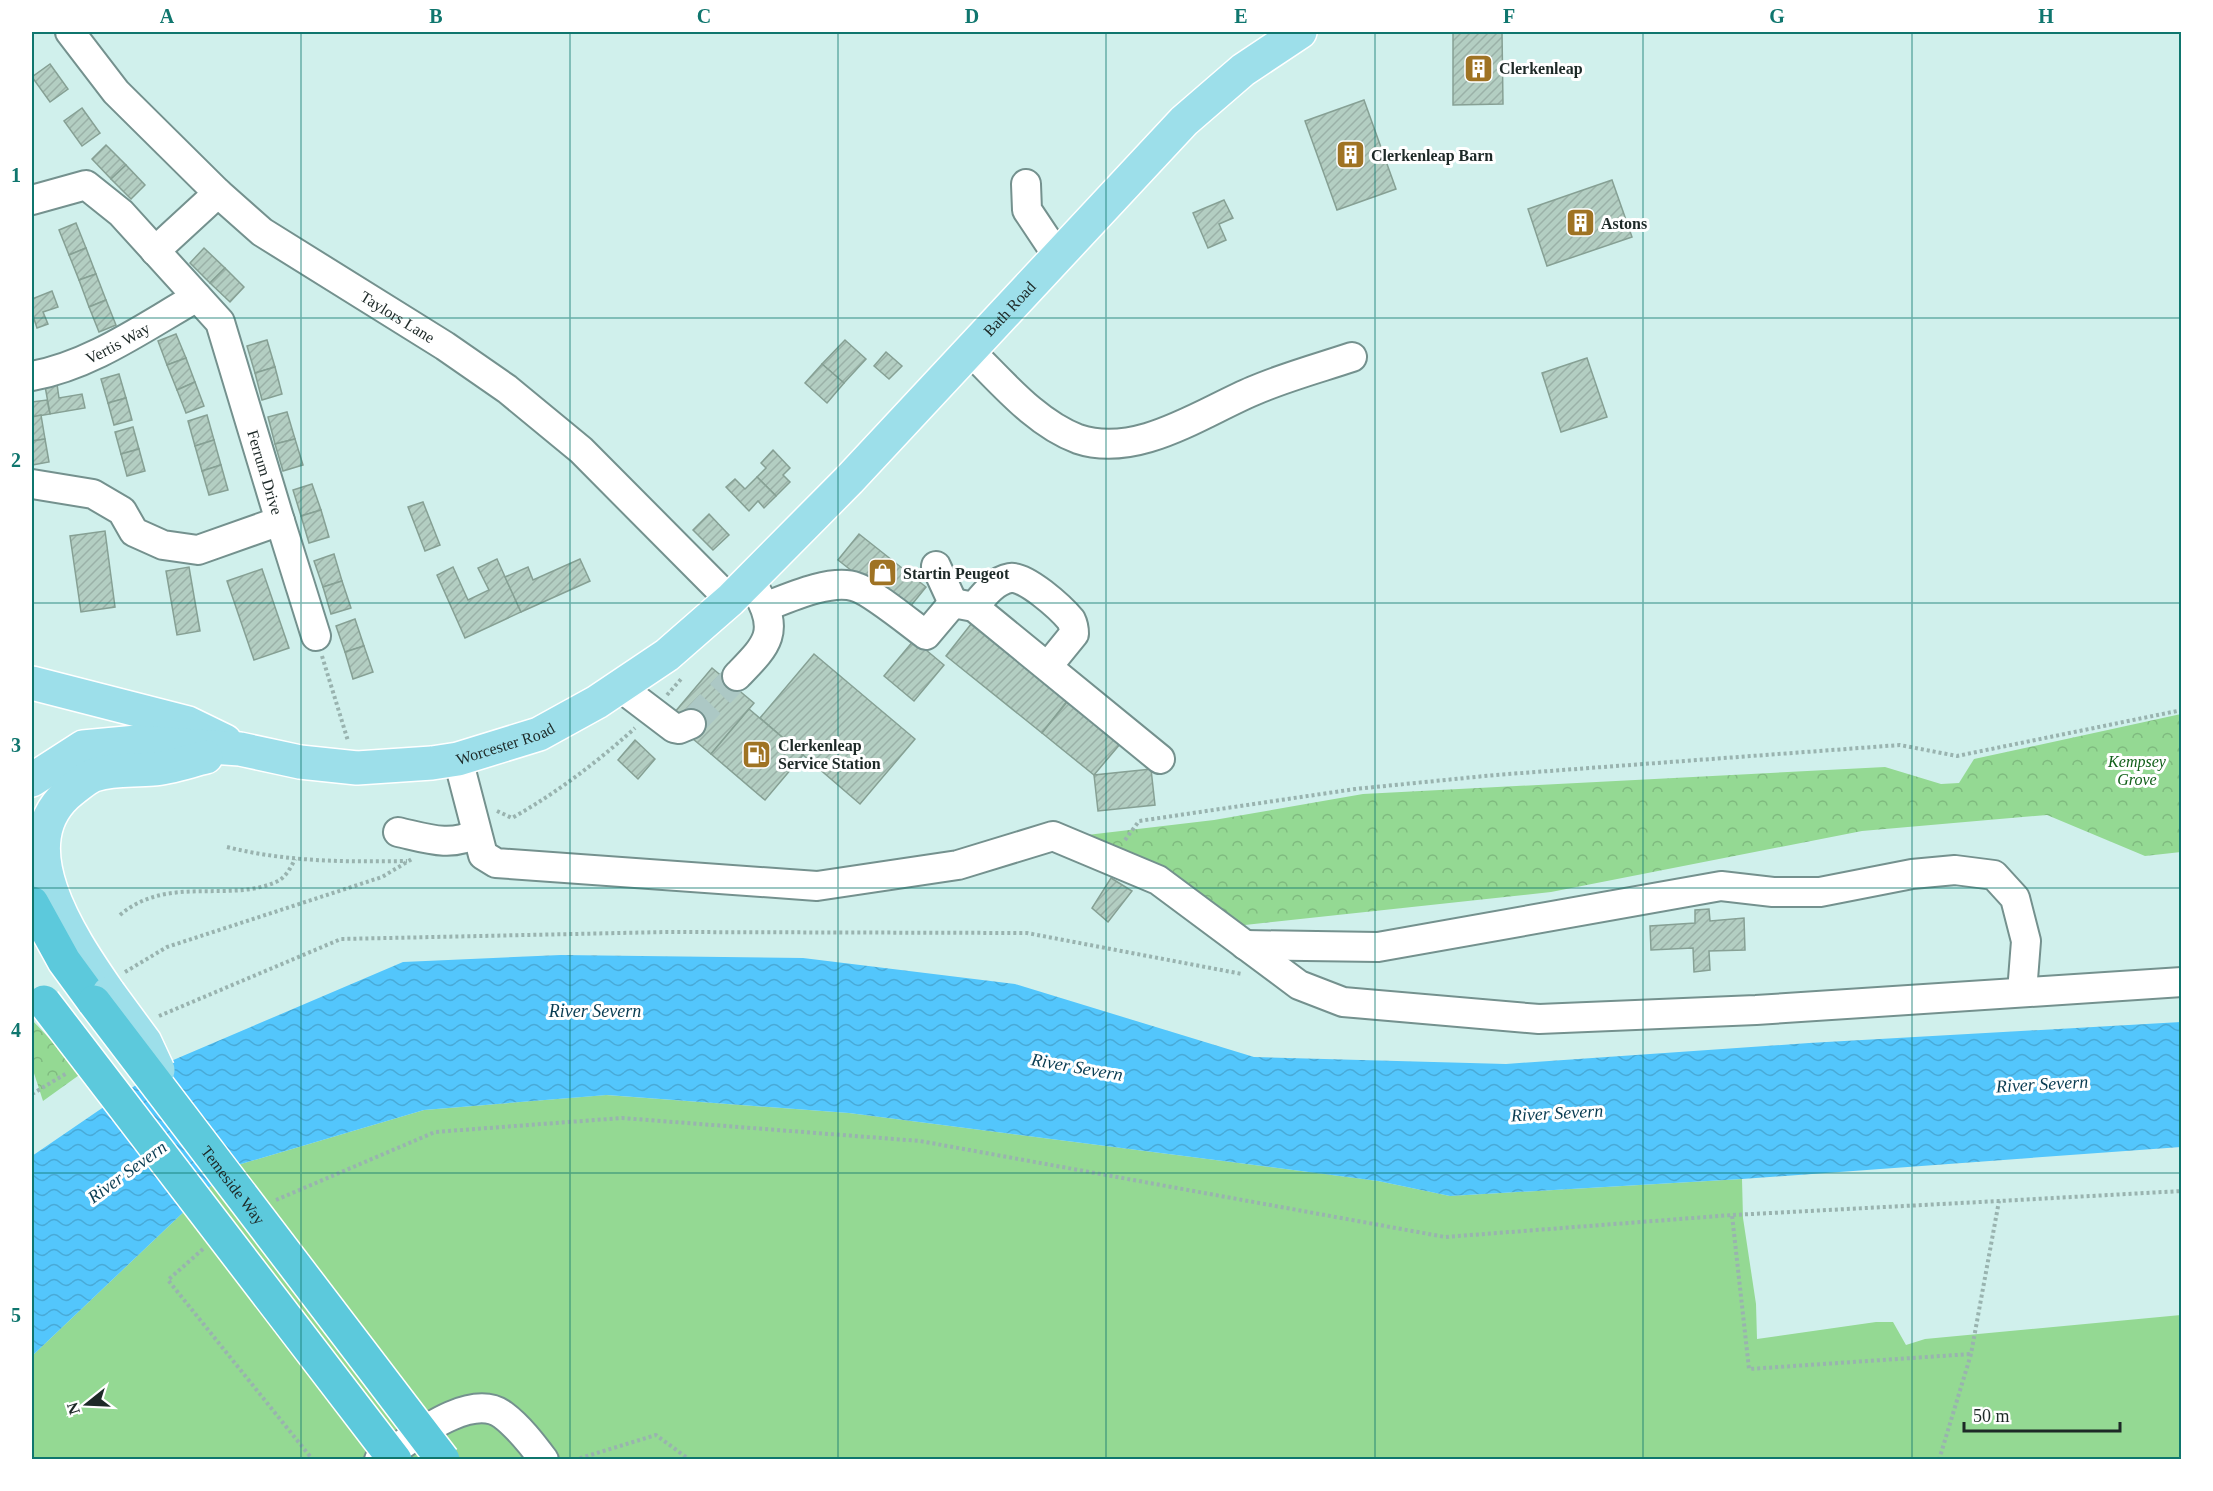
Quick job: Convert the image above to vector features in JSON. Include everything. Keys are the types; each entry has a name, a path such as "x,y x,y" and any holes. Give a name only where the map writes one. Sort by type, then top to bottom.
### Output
{"highway":[{"name":"Temeside Way","path":"32,903 64,961 101,998 176,1109 443,1460"},
{"path":"38,994 395,1460"}],"main road":[{"name":"Bath Road","path":"748,596 849,480 1184,121 1243,70 1300,32"},
{"name":"Worcester Road","path":"32,780 83,747 137,742 240,749 300,762 357,768 458,759 539,734 620,687 748,596"},
{"name":"Worcester Road","path":"32,683 188,723 240,749"},
{"path":"101,998 48,883 43,838 51,814 63,797 91,776 118,768 153,770 240,749"}],"street":[{"name":"Taylors Lane","path":"70,32 116,92 218,193 262,232 445,346 507,389 581,450 748,596"},
{"path":"1026,184 1027,210 1057,255"},
{"name":"Ferrum Drive","path":"32,201 86,185 121,213 220,322 280,521 198,550 163,545 134,532 122,512 93,494 32,484"},
{"path":"155,251 218,193"},
{"name":"Vertis Way","path":"32,376 75,363 104,351 196,297"},
{"path":"969,350 1025,404 1062,431 1078,439 1119,443 1162,432 1255,390 1352,357"},
{"path":"280,521 316,636"},
{"path":"936,566 963,605 1048,666 1160,759"},
{"path":"748,596 810,591 838,585 856,587 926,635 963,605 1002,580 1013,577 1028,582 1072,622 1074,634 1048,666"},
{"path":"737,676 763,650 769,636 770,621 748,596"},
{"path":"620,687 674,728 679,729 691,724"},
{"path":"458,759 483,855 496,863 635,871 817,886 958,865 1053,836 1158,880 1299,985 1343,1002 1539,1019 1756,1010 2181,982"},
{"path":"398,832 443,842 463,841 476,833"},
{"path":"1245,945 1378,947 1721,886 1773,892 1821,892 1912,874 1955,870 1994,875 2014,898 2026,941 2022,992"},
{"path":"379,1460 454,1413 477,1406 502,1413 544,1460"}],"path":[{"path":"316,636 357,768"},
{"path":"1112,860 1139,821 1355,789 1495,774 1900,745 1957,756 2181,710"},
{"path":"228,847 295,859 348,862 411,861"},
{"path":"120,915 133,904 175,892 247,889 279,880 290,870 295,859"},
{"path":"170,1012 341,939 666,932 1027,933 1253,977"},
{"path":"32,1094 68,1073"},
{"path":"265,1205 435,1132 622,1118 920,1142 1445,1237 1732,1215 2181,1191"},
{"path":"1939,1460 1971,1354 1999,1201"},
{"path":"1732,1215 1749,1369 1971,1354"},
{"path":"204,1247 168,1280 313,1460"},
{"path":"574,1460 657,1435 690,1460"}],"green space":[{"name":"Kempsey Grove","path":"2181,714 2181,852 2145,856 2047,815 1862,831 1551,892 1236,926 1168,871 1087,835 1214,820 1363,794 1885,767 1941,784 1959,783 1974,759"},
{"path":"32,1020 82,1073 43,1101 32,1067"},
{"path":"606,1095 849,1113 1378,1181 1450,1196 1742,1179 1743,1218 1756,1304 1757,1339 1876,1322 1893,1322 1906,1345 1925,1339 2181,1315 2181,1459 32,1460 32,1356 231,1167 424,1110"}],"water":[{"name":"River Severn","path":"561,955 803,958 1015,984 1254,1057 1506,1064 1809,1043 2181,1022 2181,1147 1742,1179 1450,1196 1378,1181 849,1113 607,1095 424,1110 231,1167 32,1356 32,1156 171,1061 403,962"}],"building":[{"name":"Clerkenleap","path":"1453,32 1502,32 1503,104 1453,105"},
{"path":"50,64 68,89 50,102 32,77"},
{"name":"Clerkenleap Barn","path":"1364,100 1396,189 1337,210 1305,121"},
{"path":"82,108 100,133 82,146 64,121"},
{"path":"106,145 126,165 111,179 92,159"},
{"path":"126,165 145,185 131,199 111,179"},
{"name":"Astons","path":"1612,180 1632,237 1547,266 1528,209"},
{"path":"1224,200 1233,218 1219,224 1226,240 1208,248 1193,213"},
{"path":"76,223 86,248 69,255 59,230"},
{"path":"86,248 96,274 79,280 69,255"},
{"path":"204,248 225,268 210,283 190,263"},
{"path":"225,268 244,287 230,302 210,283"},
{"path":"96,274 106,300 89,307 79,280"},
{"path":"52,291 58,307 43,312 48,324 37,328 32,313 32,299"},
{"path":"106,300 116,325 99,332 89,307"},
{"path":"176,334 186,358 167,365 158,341"},
{"path":"267,340 275,367 255,373 247,346"},
{"path":"845,340 866,359 844,383 822,364"},
{"path":"886,352 902,366 889,379 874,366"},
{"path":"186,358 195,382 177,390 167,365"},
{"path":"1587,358 1607,417 1561,432 1542,373"},
{"path":"822,364 844,383 827,403 805,383"},
{"path":"275,367 282,394 262,400 255,373"},
{"path":"119,374 126,398 108,403 101,379"},
{"path":"195,382 204,406 186,413 177,390"},
{"path":"57,384 59,398 82,394 85,408 50,414 45,386"},
{"path":"126,398 132,420 114,425 108,403"},
{"path":"47,400 50,414 32,417 32,402"},
{"path":"287,412 295,439 275,444 268,417"},
{"path":"41,415 45,439 32,441 32,417"},
{"path":"207,415 214,440 195,446 188,421"},
{"path":"133,427 139,449 121,454 115,432"},
{"path":"45,439 49,462 32,465 32,441"},
{"path":"295,439 303,465 283,471 275,444"},
{"path":"214,440 221,465 202,471 195,446"},
{"path":"139,449 145,471 127,476 121,454"},
{"path":"773,450 790,468 783,475 790,482 776,496 757,477 766,468 761,463"},
{"path":"221,465 228,490 209,495 202,471"},
{"path":"757,477 776,496 764,508 758,501 749,511 726,487 735,479 745,489"},
{"path":"312,484 321,510 301,516 293,490"},
{"path":"423,502 440,545 425,551 408,507"},
{"path":"321,510 329,537 309,543 301,516"},
{"path":"709,514 729,535 713,550 693,530"},
{"path":"105,531 115,607 81,612 70,536"},
{"name":"Startin Peugeot","path":"859,534 926,587 905,613 838,560"},
{"path":"334,554 342,581 323,587 314,561"},
{"path":"497,559 521,612 465,638 437,575 453,567 468,600 489,590 478,568"},
{"path":"580,559 590,581 521,612 505,577 528,567 533,580"},
{"path":"189,567 200,631 177,635 166,571"},
{"path":"262,569 289,648 254,660 227,581"},
{"path":"342,581 351,608 331,614 323,587"},
{"path":"355,619 364,646 345,652 336,626"},
{"path":"975,619 1071,696 1042,733 946,656"},
{"path":"914,640 944,665 914,701 884,676"},
{"path":"364,646 373,672 353,679 345,652"},
{"path":"814,654 915,739 860,804 760,718"},
{"path":"712,668 754,703 711,754 669,719"},
{"path":"1067,702 1120,744 1094,775 1042,733"},
{"name":"Clerkenleap Service Station","path":"749,709 803,755 765,800 711,754"},
{"path":"635,740 655,759 638,779 618,760"},
{"path":"1151,769 1155,805 1098,811 1094,775"},
{"path":"1111,878 1132,891 1108,922 1092,908"},
{"path":"1709,909 1710,921 1744,918 1745,950 1709,951 1710,970 1694,972 1693,948 1651,950 1650,926 1695,923 1695,910"}],"tunnel":[{"path":"691,724 737,676"}],"place":[{"name":"Clerkenleap","path":"1478,68"},
{"name":"Clerkenleap Barn","path":"1350,155"},
{"name":"Astons","path":"1580,223"},
{"name":"Startin Peugeot","path":"882,573"},
{"name":"Clerkenleap Service Station","path":"757,754"}]}
